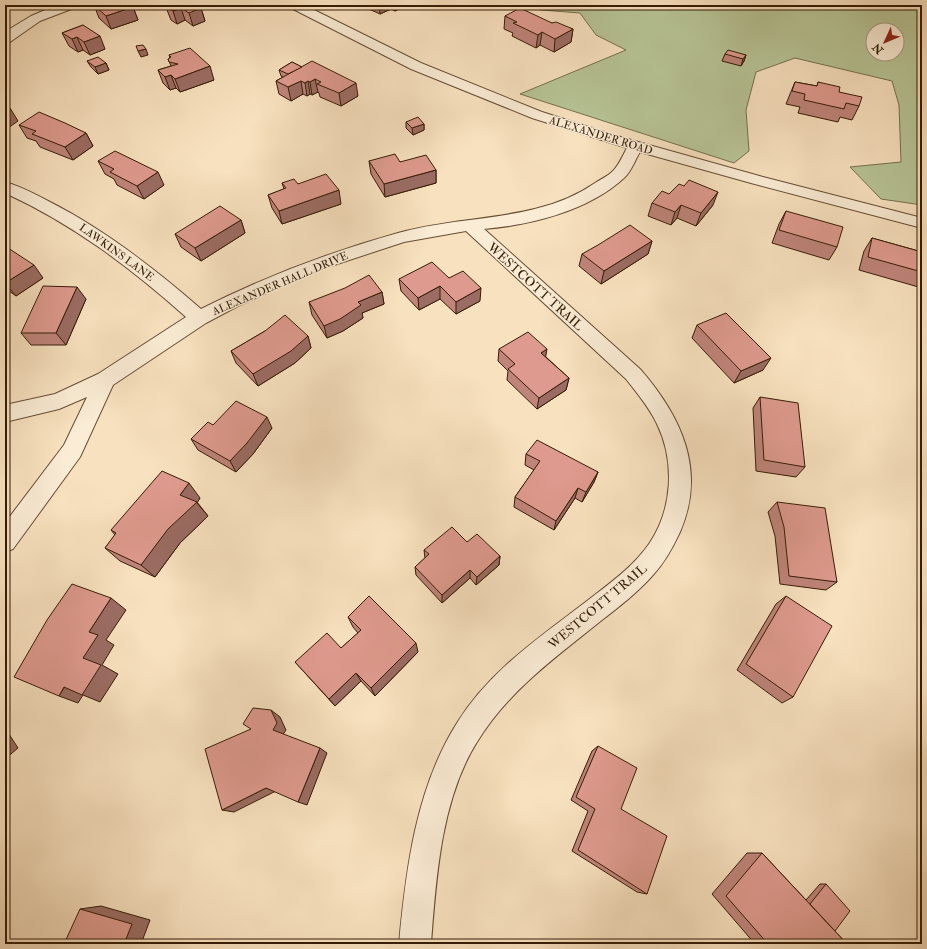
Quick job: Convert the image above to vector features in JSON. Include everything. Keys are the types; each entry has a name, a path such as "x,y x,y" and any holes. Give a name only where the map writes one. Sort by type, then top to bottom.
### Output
{"street":[{"path":"5,39 33,19 54,9 70,5"},
{"name":"ALEXANDER ROAD","path":"295,5 390,54 466,87 537,115 636,146 768,184 922,223"},
{"name":"ALEXANDER HALL DRIVE","path":"5,414 59,401 105,380 199,318 239,298 307,268 403,237 469,225 503,222 532,216 562,207 586,197 619,174 636,146"},
{"name":"LAWKINS LANE","path":"5,186 73,221 111,245 157,280 199,318"},
{"name":"WESTCOTT TRAIL","path":"415,944 419,898 431,825 452,761 469,730 483,708 517,672 625,586 649,563 659,550 673,522 680,492 680,464 673,436 653,396 633,374 469,225"},
{"path":"5,541 72,451 105,380"}],"green space":[{"path":"517,5 922,5 922,205 881,199 850,167 901,162 899,105 892,81 795,58 756,72 746,110 749,151 734,163 520,94 626,50 596,35 580,13 541,10"}],"building":[{"path":"94,5 131,5 133,7 106,16"},
{"path":"172,5 195,5 201,8 189,13 181,8 173,11 167,7"},
{"path":"520,8 552,23 556,22 573,29 555,39 542,32 538,35 513,23 517,22 505,16"},
{"path":"83,25 100,36 84,42 77,37 72,39 62,33"},
{"path":"143,45 146,49 138,51 136,46"},
{"path":"190,48 210,66 175,79 171,75 165,77 158,70 178,64 169,62 168,59 171,57 169,55"},
{"path":"728,50 746,55 743,59 725,54"},
{"path":"98,57 106,63 95,67 87,61"},
{"path":"312,61 356,83 339,93 317,84 321,82 315,79 305,83 301,81 288,87 276,81"},
{"path":"292,62 302,67 288,74 279,70"},
{"path":"795,82 817,86 818,82 840,87 839,92 862,97 859,106 846,103 844,109 804,100 805,94 792,91"},
{"path":"5,106 10,108 5,111"},
{"path":"39,112 86,133 65,147 32,134 36,131 19,125"},
{"path":"418,117 424,124 412,128 406,122"},
{"path":"115,151 158,172 137,186 110,172 114,169 98,161"},
{"path":"395,154 400,162 426,155 436,170 384,184 369,161"},
{"path":"326,174 339,190 279,211 268,195 286,188 282,183 294,179 298,184"},
{"path":"689,180 718,192 701,213 681,205 675,212 652,203 662,191 669,194 679,184 684,186"},
{"path":"220,206 241,220 195,248 175,234"},
{"path":"786,211 843,227 837,247 779,230"},
{"path":"630,225 652,241 604,271 582,254 598,245"},
{"path":"872,238 922,252 922,272 868,257"},
{"path":"5,246 34,265 5,283"},
{"path":"432,262 449,278 463,271 481,288 456,302 440,286 418,298 399,279"},
{"path":"369,275 382,292 358,302 361,305 340,319 324,326 309,302 345,288"},
{"path":"43,286 77,287 56,333 21,333"},
{"path":"726,313 771,358 741,371 697,325"},
{"path":"285,315 308,336 291,351 253,374 231,351 265,331"},
{"path":"528,332 547,349 541,353 569,378 539,398 508,369 515,364 499,349"},
{"path":"760,397 798,403 805,467 764,460"},
{"path":"236,401 267,417 247,443 230,461 191,439 208,422 213,425"},
{"path":"537,440 598,472 586,492 578,488 556,521 515,497 540,461 526,454"},
{"path":"162,471 189,483 180,495 197,502 168,529 141,565 105,548 116,533 111,530"},
{"path":"777,502 825,508 837,582 789,576 784,527"},
{"path":"452,527 467,542 477,534 500,556 477,577 470,570 442,595 415,567 429,554 424,550"},
{"path":"72,584 111,598 89,632 98,635 83,658 101,665 82,695 64,687 59,696 14,677 47,620"},
{"path":"369,596 416,643 371,688 356,673 329,699 295,662 327,633 341,648 361,630 348,617"},
{"path":"786,596 832,626 793,697 746,664"},
{"path":"253,708 271,710 277,723 273,730 320,748 298,802 266,788 222,810 205,749 251,729 243,724"},
{"path":"598,746 637,768 621,809 667,836 647,894 578,850 595,809 576,797"},
{"path":"762,853 847,944 768,944 726,896"},
{"path":"826,884 850,911 835,931 810,904"},
{"path":"80,909 132,924 124,944 64,944"}]}
